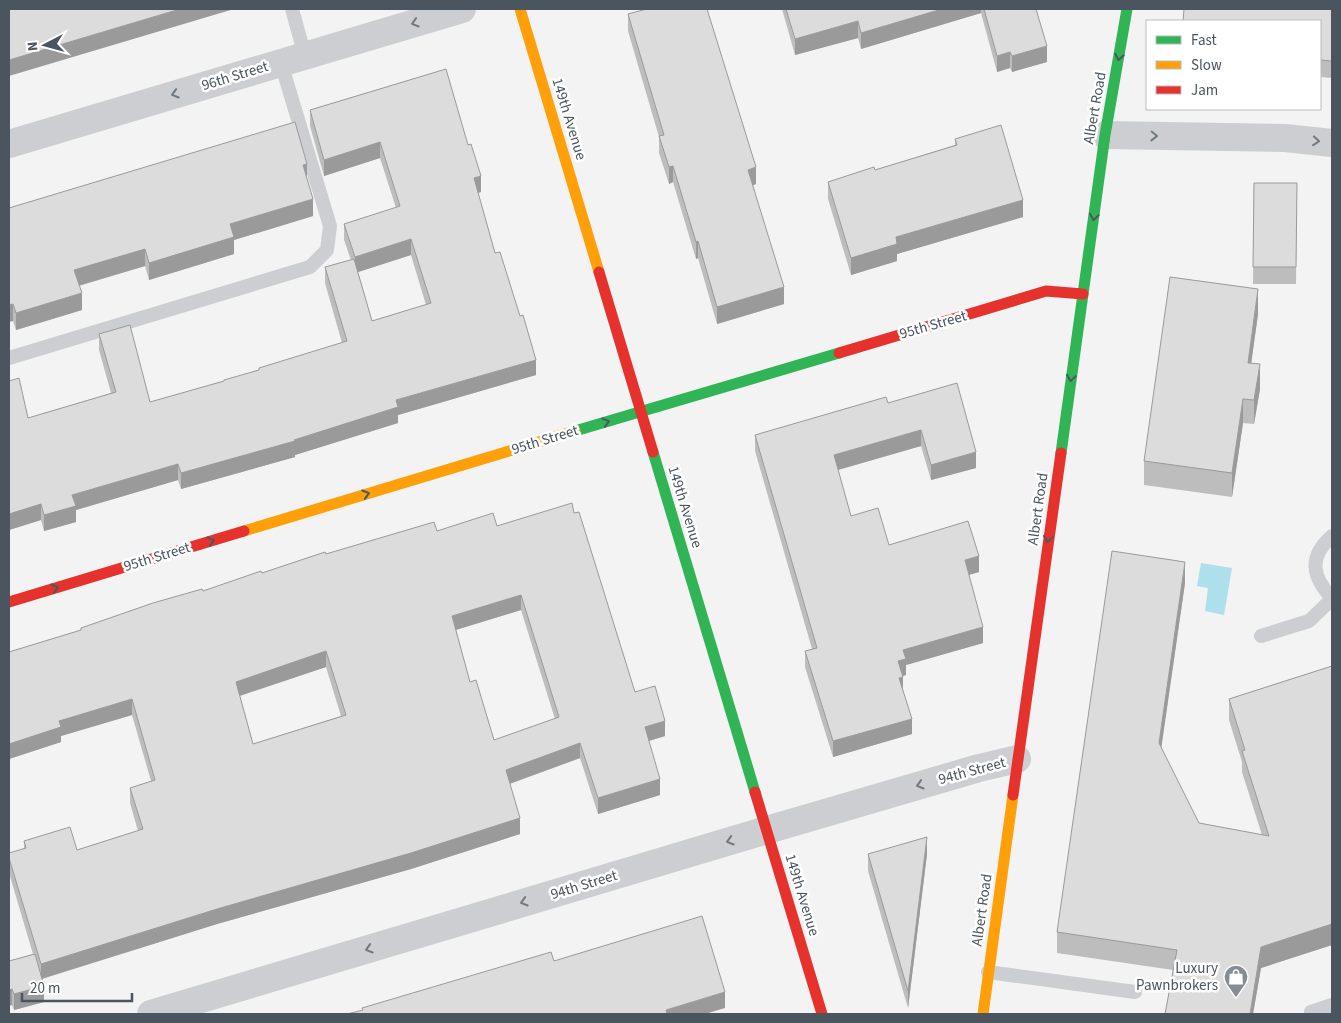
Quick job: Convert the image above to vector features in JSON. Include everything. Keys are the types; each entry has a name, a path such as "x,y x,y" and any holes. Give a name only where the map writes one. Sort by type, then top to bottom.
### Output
{"street":[{"name":"96th Street","path":"9,144 462,9"},
{"name":"149th Avenue","path":"520,9 822,1014"},
{"name":"Albert Road","path":"983,1014 1105,135 1127,9"},
{"path":"1105,135 1285,138 1332,143"},
{"name":"95th Street","path":"9,602 640,411 1046,291 1083,294"},
{"name":"94th Street","path":"151,1014 767,830 979,768 1017,759"}],"lane":[{"path":"9,358 310,267 327,250 330,226 293,59 292,9"},
{"path":"1261,636 1309,621 1332,599 1322,587 1316,572 1317,557 1324,543 1332,536"},
{"path":"988,972 1135,992"},
{"path":"1311,1014 1311,1012 1332,1005"}],"water":[{"path":"1201,563 1232,568 1224,615 1205,611 1208,588 1197,586"}],"building":[{"path":"9,9 180,9 9,60"},
{"path":"647,9 707,9 756,167 748,170 784,287 717,307 698,241 696,242 673,166 669,167 659,136 664,135 628,14"},
{"path":"786,9 942,9 861,33 858,21 795,39"},
{"path":"984,9 1036,9 1047,46 1012,56 1010,52 997,56"},
{"path":"1184,9 1332,9 1332,61 1321,60 1321,20 1183,20"},
{"path":"446,69 468,145 471,144 481,176 474,178 495,253 500,252 520,316 523,315 536,360 396,400 398,407 295,441 181,473 178,464 72,495 76,506 44,515 41,504 9,514 9,381 19,378 28,418 116,392 99,334 130,325 150,402 224,381 259,370 259,368 347,341 325,267 354,259 372,321 431,303 411,239 355,257 344,224 400,206 380,142 324,160 310,110"},
{"path":"295,122 307,164 303,165 313,199 230,224 234,237 149,263 145,249 74,270 82,293 16,313 13,304 9,305 9,208"},
{"path":"1001,125 1023,200 896,237 897,244 851,258 828,182 874,167 875,170 957,145 955,139"},
{"path":"1254,183 1297,183 1296,267 1253,267"},
{"path":"1170,277 1258,289 1248,363 1260,364 1254,400 1243,399 1232,473 1144,461"},
{"path":"957,383 976,452 931,465 921,430 834,455 851,516 878,508 889,545 968,521 979,556 965,560 983,627 903,650 906,659 898,661 903,677 899,678 912,719 833,741 805,651 817,648 755,435 886,397 888,403"},
{"path":"572,503 574,513 579,512 635,692 655,686 665,721 645,727 660,779 598,798 580,743 506,770 520,818 411,853 217,909 41,964 9,853 26,848 24,841 70,827 77,850 143,829 130,788 155,780 132,699 59,721 61,727 9,744 9,652 81,630 81,628 153,603 202,589 203,591 261,571 262,573 325,552 326,554 434,522 437,531 493,513 497,526","holes":["521,595 559,717 494,740 476,680 470,682 452,616","326,651 346,715 253,744 236,682"]},
{"path":"1112,551 1185,562 1159,743 1199,823 1269,836 1242,751 1245,750 1229,699 1332,666 1332,924 1261,947 1250,1014 1165,1014 1177,950 1057,932"},
{"path":"927,837 908,991 868,854"},
{"path":"702,916 725,992 666,1010 667,1014 347,1014 551,952 554,961"},
{"path":"35,954 44,986 14,994 12,989 9,990 9,961"}],"traffic: fast":[{"path":"1061,453 1105,135 1127,9"},
{"path":"575,431 839,353"},
{"path":"653,452 755,792"}],"traffic: slow":[{"path":"520,9 599,272"},
{"path":"244,531 575,431"},
{"path":"983,1014 1013,795"}],"traffic: jam":[{"path":"599,272 653,452"},
{"path":"839,353 1046,291 1083,294"},
{"path":"1013,795 1061,453"},
{"path":"9,602 244,531"},
{"path":"755,792 822,1014"}],"place":[{"name":"Luxury Pawnbrokers","path":"1236,998"}]}
